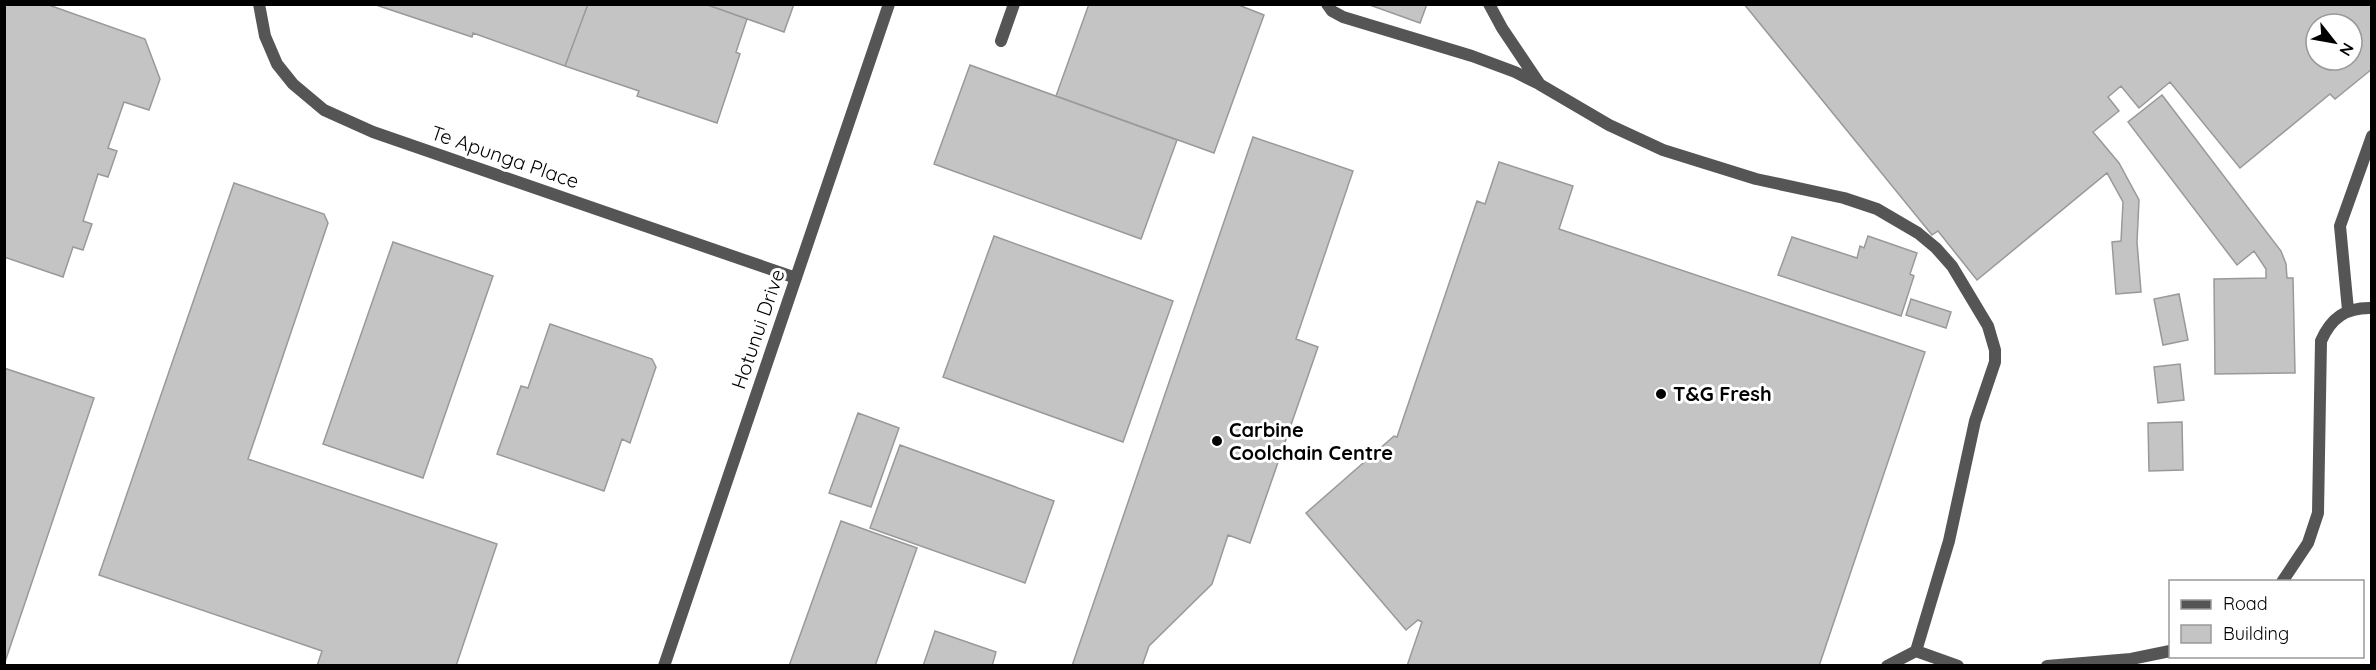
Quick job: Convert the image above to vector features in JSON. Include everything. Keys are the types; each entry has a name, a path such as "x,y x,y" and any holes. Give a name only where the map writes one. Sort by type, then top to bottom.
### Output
{"street":[{"name":"Te Apunga Place","path":"259,4 265,36 277,64 292,84 324,110 373,132 796,278"},
{"name":"Hotunui Drive","path":"664,666 889,4"},
{"path":"1001,41 1014,4"},
{"path":"1327,4 1332,11 1343,17 1472,56 1515,72 1609,125 1663,150 1756,179 1844,198 1877,209 1918,233 1952,266 1988,326 1995,350 1995,362 1976,421 1949,541 1916,651 1887,666"},
{"path":"1489,4 1539,84"},
{"path":"2348,310 2340,226 2372,136"},
{"path":"2283,580 2308,543 2318,513 2321,341 2326,328 2335,318 2348,310 2372,308"},
{"path":"1916,651 1952,665"},
{"path":"2047,666 2131,659 2169,651"}],"building":[{"path":"4,4 46,4 145,39 160,79 149,110 124,102 108,148 117,151 108,177 98,174 83,221 92,224 83,250 73,247 63,277 4,257"},
{"path":"588,4 565,66 473,33 472,37 376,5"},
{"path":"588,4 705,4 747,19 736,52 740,54 717,123 637,96 639,91 565,66"},
{"path":"705,4 794,4 784,32"},
{"path":"1089,4 1236,4 1264,15 1214,153 1056,96"},
{"path":"1367,4 1427,4 1420,23"},
{"path":"1744,4 2372,4 2372,69 2335,99 2330,94 2240,168 2170,82 2139,108 2121,86 2108,97 2119,111 2093,132 2119,163 2139,200 2137,242 2141,292 2116,294 2112,242 2121,241 2123,202 2107,173 1977,280 1938,231 1932,235"},
{"path":"970,65 1177,140 1141,239 934,164"},
{"path":"2162,95 2281,251 2286,264 2287,278 2293,278 2295,373 2215,374 2214,279 2266,278 2266,269 2254,251 2237,265 2128,122"},
{"name":"Carbine Coolchain Centre","path":"1253,137 1353,171 1296,339 1318,347 1250,543 1228,535 1212,584 1149,646 1142,666 1072,666"},
{"name":"T&G Fresh","path":"1499,162 1573,186 1559,229 1925,352 1819,666 1407,666 1422,622 1418,620 1406,630 1306,513 1394,436 1397,437 1477,201 1485,204"},
{"path":"234,183 324,214 328,223 248,459 497,544 456,666 317,666 322,651 99,575"},
{"path":"994,236 1173,301 1123,442 943,377"},
{"path":"1868,236 1917,253 1910,274 1914,276 1901,316 1778,275 1792,237 1857,258 1860,246 1864,248"},
{"path":"393,242 493,276 423,478 323,444"},
{"path":"2179,294 2188,340 2163,345 2154,299"},
{"path":"1911,299 1951,312 1946,328 1906,315"},
{"path":"550,324 652,359 656,367 630,443 622,439 604,491 497,454 521,386 528,388"},
{"path":"2180,364 2184,400 2158,403 2154,367"},
{"path":"4,368 94,398 4,665"},
{"path":"858,413 899,428 871,507 829,493"},
{"path":"2182,422 2183,470 2149,471 2148,423"},
{"path":"900,445 1054,501 1025,583 870,528"},
{"path":"841,521 917,548 875,666 789,666"},
{"path":"935,631 996,652 992,666 923,666"}],"place":[{"name":"T&G Fresh","path":"1661,394"},
{"name":"Carbine Coolchain Centre","path":"1217,441"}]}
